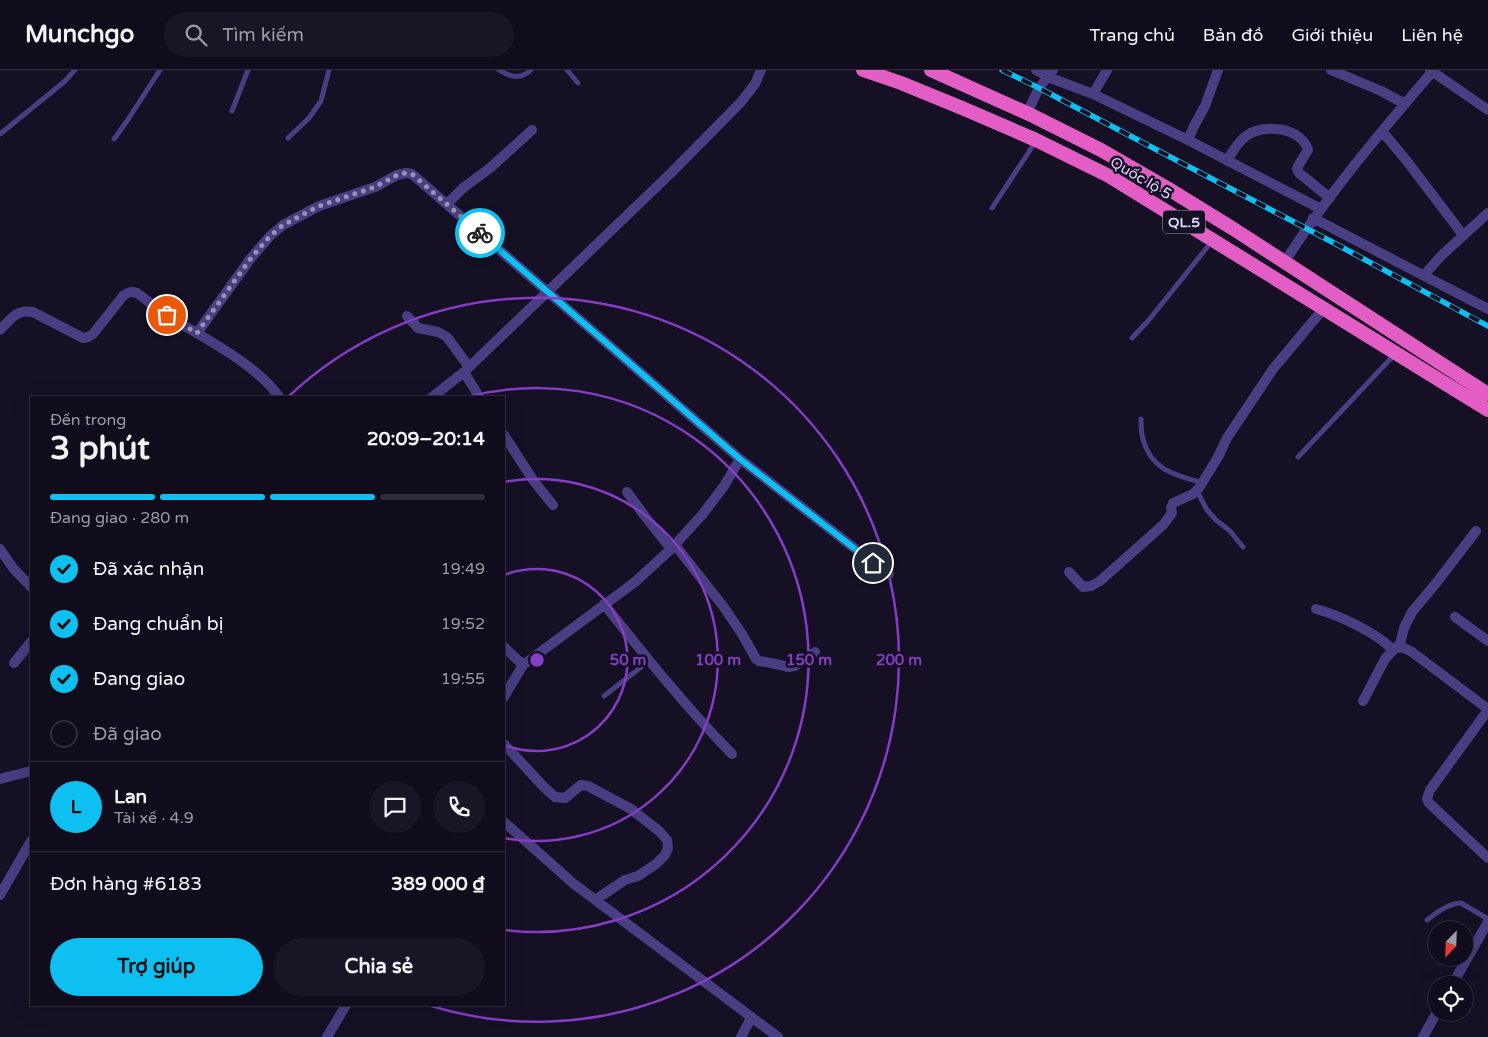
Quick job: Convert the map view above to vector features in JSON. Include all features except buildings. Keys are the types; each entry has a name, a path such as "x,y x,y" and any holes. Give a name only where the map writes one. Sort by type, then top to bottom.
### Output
{"highway":[{"name":"Quốc lộ 5","path":"863,70 901,83 1036,140 1109,176 1488,410"},
{"name":"Quốc lộ 5","path":"936,71 1101,150 1158,183 1232,228 1488,394"}],"street":[{"path":"434,396 466,370 672,172 741,102 755,84 761,70"},
{"path":"1036,70 1050,73 1188,140 1321,209"},
{"path":"1093,94 1107,70"},
{"path":"1188,140 1205,106 1218,70"},
{"path":"1331,70 1382,91 1405,104"},
{"path":"1284,263 1314,218 1431,71 1488,110"},
{"path":"1027,113 1039,88 1050,73"},
{"path":"1226,161 1247,135 1260,129 1287,131 1296,134 1308,150 1297,169 1299,173 1330,198"},
{"path":"447,204 463,188 490,168 532,130"},
{"path":"1382,131 1463,235"},
{"path":"197,333 251,258 270,236 283,225 319,206 375,187 397,175 412,174 740,459 889,574"},
{"path":"1424,275 1463,235 1488,213"},
{"path":"1314,218 1488,309"},
{"path":"0,330 18,312 25,310 33,312 83,338 88,337 93,334 127,292 137,293 167,315 245,365 273,387 279,396"},
{"path":"1069,572 1082,587 1091,586 1100,581 1163,525 1172,513 1170,508 1173,503 1193,494 1200,487 1218,458 1227,438 1268,376 1324,308"},
{"path":"407,316 418,328 438,332 447,337 479,396"},
{"path":"505,437 533,480 553,505"},
{"path":"505,695 523,665 635,582 673,547 702,515 724,486 740,459"},
{"path":"627,492 644,515 723,606 756,659 789,667 795,666 816,652"},
{"path":"1363,701 1385,659 1396,649 1412,612 1438,582 1476,531"},
{"path":"0,549 13,568 30,587"},
{"path":"604,604 649,661 732,754"},
{"path":"1316,609 1332,613 1396,649 1412,652 1488,710 1430,790 1427,799 1428,803 1488,858"},
{"path":"1455,617 1488,641"},
{"path":"14,663 30,643"},
{"path":"505,648 523,665"},
{"path":"505,745 555,797 565,798 581,785 588,786 631,809 659,831 667,840 668,848 665,856 656,864 638,876 625,880 595,900"},
{"path":"0,779 30,771"},
{"path":"505,823 567,878 595,900 778,1037"},
{"path":"0,895 30,842"},
{"path":"1457,976 1488,921"},
{"path":"327,1037 345,1006"},
{"path":"741,1037 751,1018"},
{"path":"1423,1037 1431,1021"}],"lane":[{"path":"0,134 64,82 75,70"},
{"path":"114,138 160,70"},
{"path":"232,111 248,70"},
{"path":"288,138 309,118 320,100 329,70"},
{"path":"499,70 516,78 531,70"},
{"path":"567,70 578,82"},
{"path":"992,208 1036,140"},
{"path":"1132,338 1148,321 1213,240"},
{"path":"1298,457 1396,353"},
{"path":"1141,419 1142,439 1150,456 1159,466 1200,487 1206,510 1230,530 1243,547"},
{"path":"604,696 649,661"},
{"path":"1427,920 1438,912 1461,903 1488,921"}],"railway":[{"path":"1002,70 1334,243 1488,326"}],"way so far":[{"path":"167,315 197,333 251,258 270,236 283,225 319,206 375,187 397,175 412,174 480,233"}],"route":[{"path":"480,233 740,459 873,563"}]}
